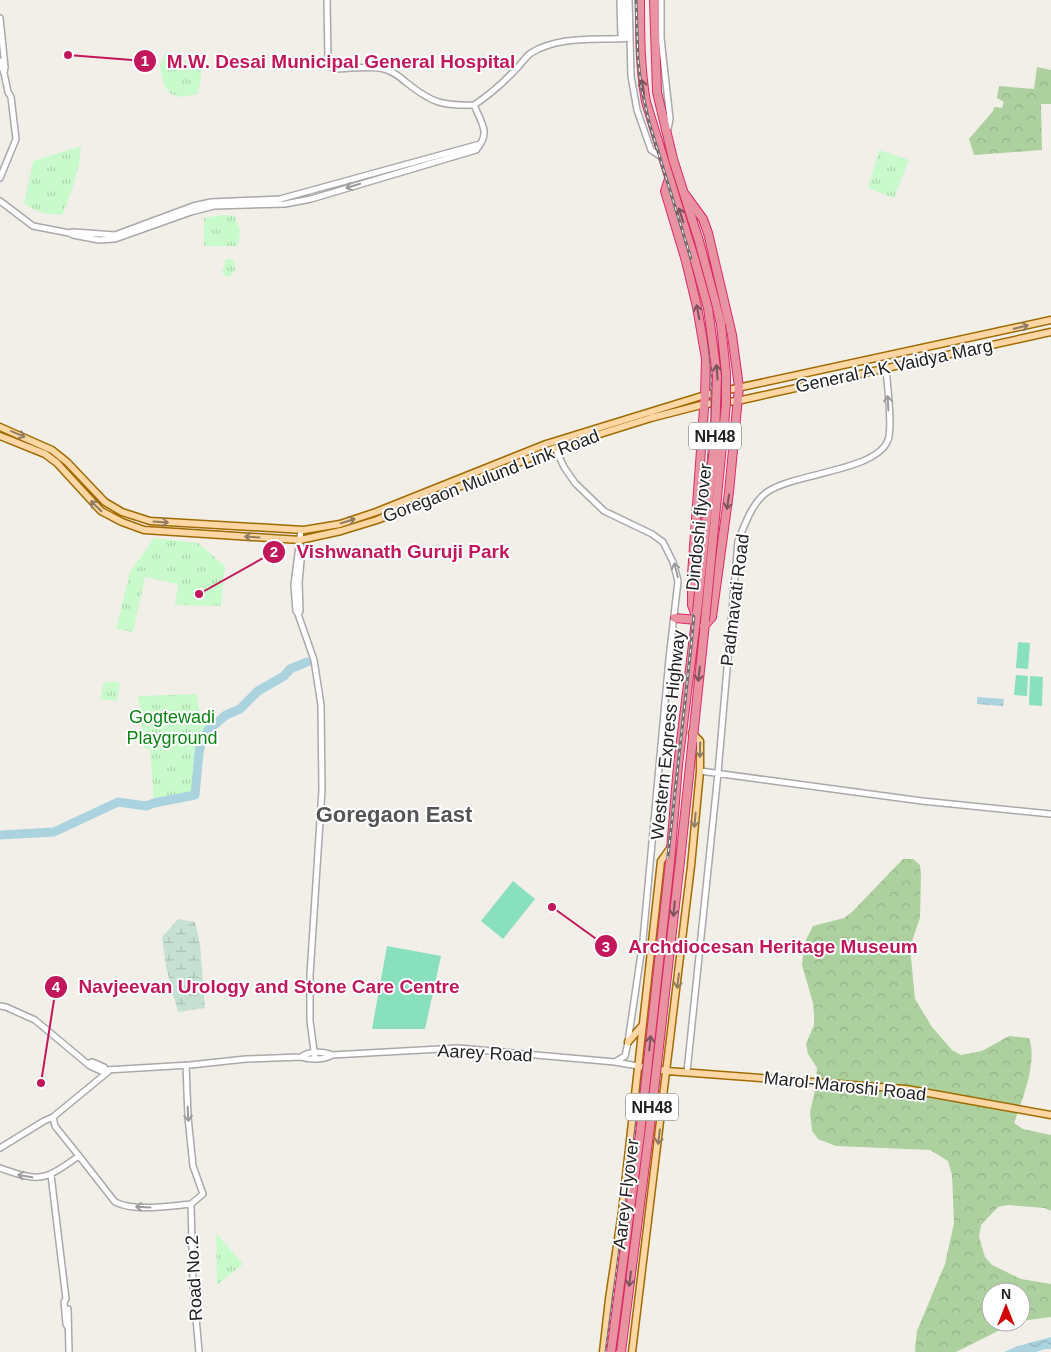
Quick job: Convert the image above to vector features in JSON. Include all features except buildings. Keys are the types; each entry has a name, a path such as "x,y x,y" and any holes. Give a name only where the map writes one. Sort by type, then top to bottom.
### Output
{"highway":[{"name":"NH48","path":"640,0 642,81 646,102 669,179"},
{"name":"NH48","path":"654,0 657,92 673,159 684,193"},
{"name":"Dindoshi flyover","path":"669,179 708,308 717,376 715,436 696,616"},
{"path":"669,179 665,191 686,261 703,336 706,359 705,404 692,574 692,606 696,616 675,618"},
{"name":"Dindoshi flyover","path":"684,193 705,259 721,324 726,374 725,417 705,623"},
{"path":"684,193 703,219 708,233 732,335 738,387 731,470 712,617 705,623"},
{"path":"700,467 731,470"},
{"name":"Western Express Highway","path":"670,862 678,766 696,616"},
{"name":"Western Express Highway","path":"680,861 705,623"},
{"name":"Aarey Flyover","path":"621,1352 650,1126 680,861"},
{"name":"Aarey Flyover","path":"611,1352 640,1134 670,862"}],"main road":[{"name":"General A K Vaidya Marg","path":"705,395 1051,320"},
{"name":"General A K Vaidya Marg","path":"737,401 1051,332"},
{"name":"Goregaon Mulund Link Road","path":"34,445 52,450 105,502 122,512 146,520 301,530 340,524 376,512 546,444 705,395"},
{"name":"Goregaon Mulund Link Road","path":"34,445 57,463 100,511 122,522 144,530 300,543 397,512 555,448 650,418 705,404 737,401"},
{"path":"0,427 34,445"},
{"path":"0,436 34,445"},
{"path":"394,504 397,512"},
{"path":"632,1352 691,866 700,771 700,741 692,733"},
{"path":"601,1352 622,1212 641,1027 661,861 672,846"},
{"path":"628,1042 641,1027"},
{"name":"Marol-Maroshi Road","path":"638,1066 667,1071 906,1089 1051,1115"},
{"path":"622,1212 648,1216"}],"street":[{"path":"327,0 328,58 330,66 334,69 385,69 433,101 445,105 474,105 488,96 529,54 539,49 571,40 625,38"},
{"path":"620,0 637,110 651,150 664,158"},
{"path":"624,0 625,38"},
{"path":"625,38 629,0"},
{"path":"661,0 661,38 670,119 666,130"},
{"path":"0,18 2,62 8,92 11,97 16,139 0,178"},
{"path":"170,217 214,206 284,204 311,198 390,174 427,166 476,150 484,140 485,133 474,105"},
{"path":"0,202 33,226 99,240 115,239 211,202 280,199 481,144"},
{"name":"Padmavati Road","path":"687,1072 718,773 738,541 746,520 756,504 767,492 783,484 862,462 880,453 889,439 886,368"},
{"path":"555,448 575,483 604,512 652,534 663,542 677,572 678,581 668,668 643,940 625,1056 616,1062"},
{"path":"301,530 297,597 300,610 298,614 314,660 321,705 322,790 310,975 310,1021 315,1056"},
{"path":"700,771 922,801 1051,814"},
{"path":"0,1006 10,1008 35,1020 89,1063 92,1062 104,1066 108,1070 53,1117 0,1148"},
{"name":"Aarey Road","path":"108,1070 246,1059 301,1057 305,1054 315,1056 328,1053 332,1055 458,1048 616,1062 638,1066"},
{"path":"53,1117 55,1126 115,1202 121,1205 149,1207 191,1204 203,1194 193,1166 188,1117 186,1065"},
{"path":"44,1121 55,1126"},
{"path":"0,1168 29,1177 42,1178 51,1175 79,1156"},
{"path":"51,1175 66,1299 68,1302 70,1324 68,1327 69,1352"},
{"name":"Road No.2","path":"191,1204 193,1283 199,1352"}],"green space":[{"path":"166,52 201,67 201,81 197,94 181,97 171,94 164,86 160,66"},
{"path":"1037,67 1051,70 1051,104 1041,104 1042,150 974,155 969,139 993,111 994,107 1002,108 1004,102 997,98 999,86 1034,89"},
{"path":"81,146 77,172 63,214 42,213 24,203 33,161"},
{"path":"879,150 909,160 894,198 868,188"},
{"path":"221,215 235,216 240,231 238,246 204,246 204,218"},
{"path":"232,259 235,263 235,270 230,277 225,276 222,272 225,264 224,261"},
{"path":"154,538 198,543 225,566 221,606 175,605 178,584 145,577 133,632 116,629 130,572"},
{"path":"1018,642 1030,643 1028,669 1016,668"},
{"path":"1016,675 1028,676 1027,696 1014,695"},
{"path":"1030,676 1043,677 1042,706 1029,705"},
{"path":"110,681 120,683 117,701 100,699 104,682 109,683"},
{"name":"Gogtewadi Playground","path":"197,694 200,717 205,720 208,727 198,751 194,794 154,801 150,750 144,748 138,696"},
{"path":"903,859 913,859 920,865 921,875 920,918 910,947 915,999 932,1027 952,1050 961,1055 982,1051 1009,1036 1029,1038 1032,1058 1028,1081 1014,1123 1023,1129 1051,1135 1051,1211 1045,1208 1008,1205 998,1207 981,1225 979,1237 985,1257 992,1265 1021,1279 1051,1284 1051,1317 1031,1320 1031,1282 981,1282 981,1332 996,1332 956,1352 916,1352 915,1350 917,1331 945,1264 954,1223 952,1175 948,1161 930,1150 836,1146 818,1139 812,1131 810,1112 817,1068 808,1054 806,1044 814,1025 814,1015 813,1003 802,965 804,944 813,926 844,918"},
{"path":"513,881 535,899 503,939 481,921"},
{"path":"178,919 195,922 200,944 205,1008 178,1012 166,967 162,937"},
{"path":"387,946 441,956 425,1029 372,1029"},
{"path":"216,1233 243,1264 217,1285"}],"water":[{"path":"977,697 1004,699 1003,706 977,704"},
{"path":"1051,1337 1051,1349 1036,1352 1004,1352 1018,1346"}],"waterway":[{"path":"0,835 54,832 118,802 146,806 195,795 199,753 201,743 208,730 226,715 240,709 258,691 284,676 290,669 307,662"}],"railway":[{"path":"606,1352 648,1038 691,647 712,419 712,376 705,304 649,122 641,86 638,59 636,0"}],"place":[{"name":"M.W. Desai Municipal General Hospital","path":"68,55"},
{"name":"Vishwanath Guruji Park","path":"199,594"},
{"name":"Archdiocesan Heritage Museum","path":"552,907"},
{"name":"Navjeevan Urology and Stone Care Centre","path":"41,1083"}],"district":[{"name":"Goregaon East","path":"394,814"}]}
